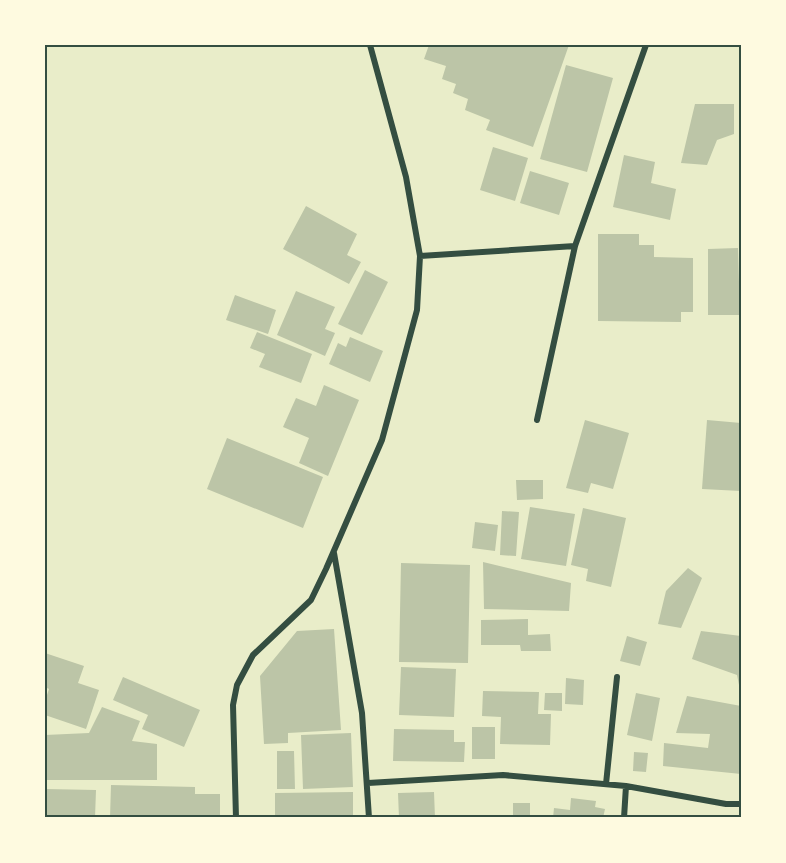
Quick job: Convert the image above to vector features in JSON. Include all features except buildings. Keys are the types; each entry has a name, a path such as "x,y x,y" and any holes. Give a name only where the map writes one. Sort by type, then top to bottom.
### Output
{"street":[{"path":"236,818 233,705 237,685 253,655 310,600 333,553 382,440 417,310 420,256 406,177 370,45"},
{"path":"537,420 575,246 646,45"},
{"path":"420,256 575,246"},
{"path":"333,553 362,713 369,818"},
{"path":"606,784 617,677"},
{"path":"368,783 503,775 626,786 726,804 741,804"},
{"path":"624,818 626,786"}]}
